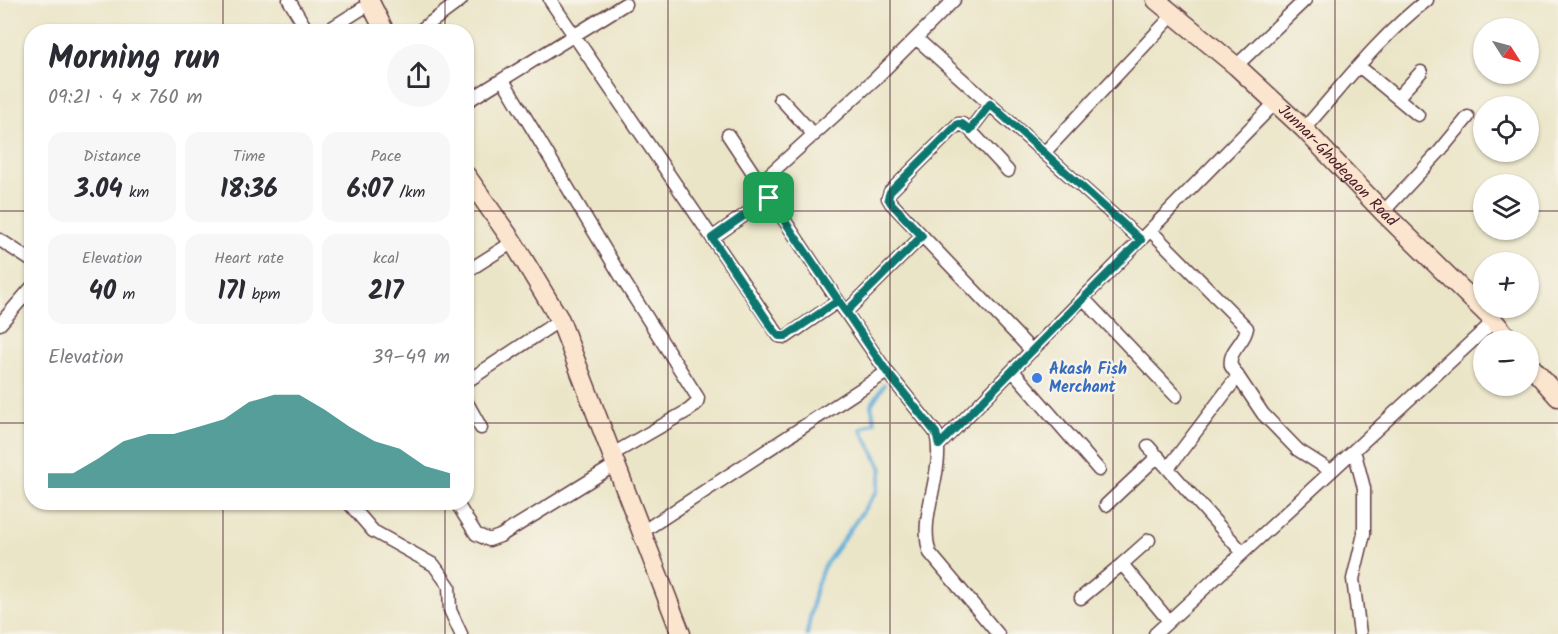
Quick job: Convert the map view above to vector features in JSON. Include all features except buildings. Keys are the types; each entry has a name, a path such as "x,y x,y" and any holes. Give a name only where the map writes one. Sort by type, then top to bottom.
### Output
{"main road":[{"name":"Junnar-Ghodegaon Road","path":"1156,0 1236,66 1304,129 1383,212 1502,330"},
{"path":"370,1 382,24"},
{"path":"474,186 513,242 561,320 681,634"},
{"path":"1539,375 1558,397"}],"street":[{"path":"289,0 303,24"},
{"path":"429,24 461,0"},
{"path":"550,0 779,336 786,336 838,301"},
{"path":"760,183 875,79 954,0"},
{"path":"1236,66 1305,0"},
{"path":"1304,129 1409,14 1427,0"},
{"path":"337,24 370,1"},
{"path":"474,97 625,4"},
{"path":"1044,153 1173,15"},
{"path":"916,38 1141,240"},
{"path":"1360,67 1418,115"},
{"path":"1398,97 1421,72"},
{"path":"461,510 476,534 489,540 500,536 689,410 697,403 698,398 625,284 503,80"},
{"path":"780,98 814,135"},
{"path":"939,445 1275,103"},
{"path":"970,130 990,104"},
{"path":"1383,212 1468,117"},
{"path":"1008,171 970,130 958,124 890,192 888,198 1032,351"},
{"path":"728,135 887,372 936,433 939,463 929,514 927,544 930,553 998,634"},
{"path":"712,238 769,198"},
{"path":"1150,230 1247,328 1246,335 1230,360 1263,414 1298,450 1331,471"},
{"path":"846,312 922,236"},
{"path":"0,240 24,256"},
{"path":"474,267 513,242"},
{"path":"0,324 24,296"},
{"path":"1083,298 1176,396"},
{"path":"474,377 561,320"},
{"path":"1155,634 1494,321"},
{"path":"1013,371 1099,470"},
{"path":"642,532 887,372"},
{"path":"1169,467 1238,376"},
{"path":"474,415 481,428"},
{"path":"1148,446 1243,553"},
{"path":"1354,450 1364,488 1364,534 1353,579 1360,634"},
{"path":"1106,505 1158,456"},
{"path":"355,510 373,531 434,565 441,573 449,586 450,610 461,634"},
{"path":"1081,598 1149,540"},
{"path":"1122,564 1169,621"}],"waterway":[{"path":"807,634 815,591 823,568 877,491 882,469 861,429 875,422 871,405 884,385"}],"place":[{"name":"Akash Fish Merchant","path":"1037,378"}],"route":[{"path":"769,198 712,238 779,336 786,336 838,301 846,312 922,236 891,203 888,198 890,192 958,124 970,130 990,104 1141,240 939,445 936,433 887,372 838,301 769,198"}]}
